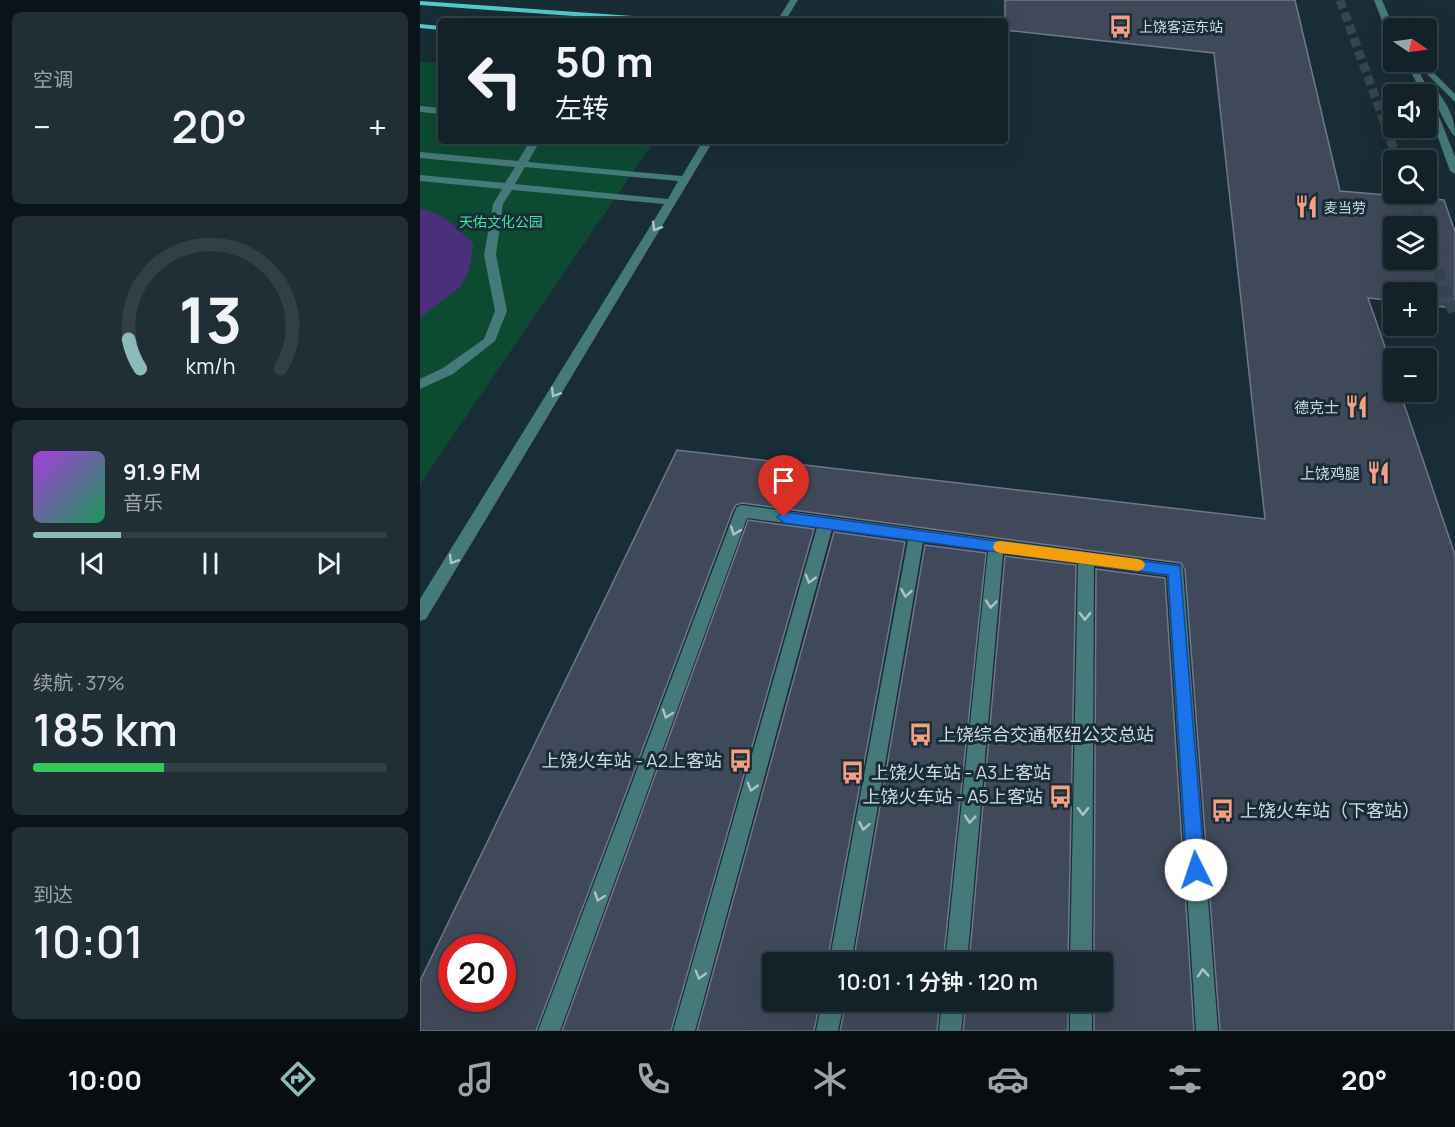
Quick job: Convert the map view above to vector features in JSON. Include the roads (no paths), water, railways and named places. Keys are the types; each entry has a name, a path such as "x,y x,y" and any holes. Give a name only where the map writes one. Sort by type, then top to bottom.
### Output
{"main road":[{"path":"420,3 633,18"},
{"path":"420,27 438,28"}],"street":[{"path":"783,18 794,0"},
{"path":"1378,0 1385,18"},
{"path":"1420,72 1455,171"},
{"path":"1422,72 1445,108 1455,133"},
{"path":"1424,72 1455,109"},
{"path":"1427,72 1455,99"},
{"path":"1430,72 1455,89"},
{"path":"420,109 438,111"},
{"path":"420,384 448,371 489,341 501,311 490,255 498,204 533,144"},
{"path":"420,612 706,144"},
{"path":"420,155 686,178"},
{"path":"420,178 671,202"},
{"path":"549,1031 742,512 1175,570 1207,1031"},
{"path":"684,1031 826,523"},
{"path":"842,952 917,535"},
{"path":"957,952 996,546"},
{"path":"1081,952 1086,558"},
{"path":"828,1031 831,1012"},
{"path":"950,1031 952,1012"},
{"path":"1081,1012 1081,1031"}],"tunnel":[{"path":"1340,0 1394,150"},
{"path":"1414,204 1418,216"},
{"path":"1437,268 1455,317"}],"place":[{"name":"上饶客运东站","path":"1121,26"},
{"name":"麦当劳","path":"1306,207"},
{"name":"德克士","path":"1357,407"},
{"name":"上饶鸡腿","path":"1378,473"},
{"name":"上饶综合交通枢纽公交总站","path":"920,734"},
{"name":"上饶火车站 - A2上客站","path":"740,760"},
{"name":"上饶火车站 - A3上客站","path":"853,772"},
{"name":"上饶火车站 - A5上客站","path":"1061,796"},
{"name":"上饶火车站（下客站）","path":"1222,810"}],"park label":[{"name":"天佑文化公园","path":"501,221"}]}
